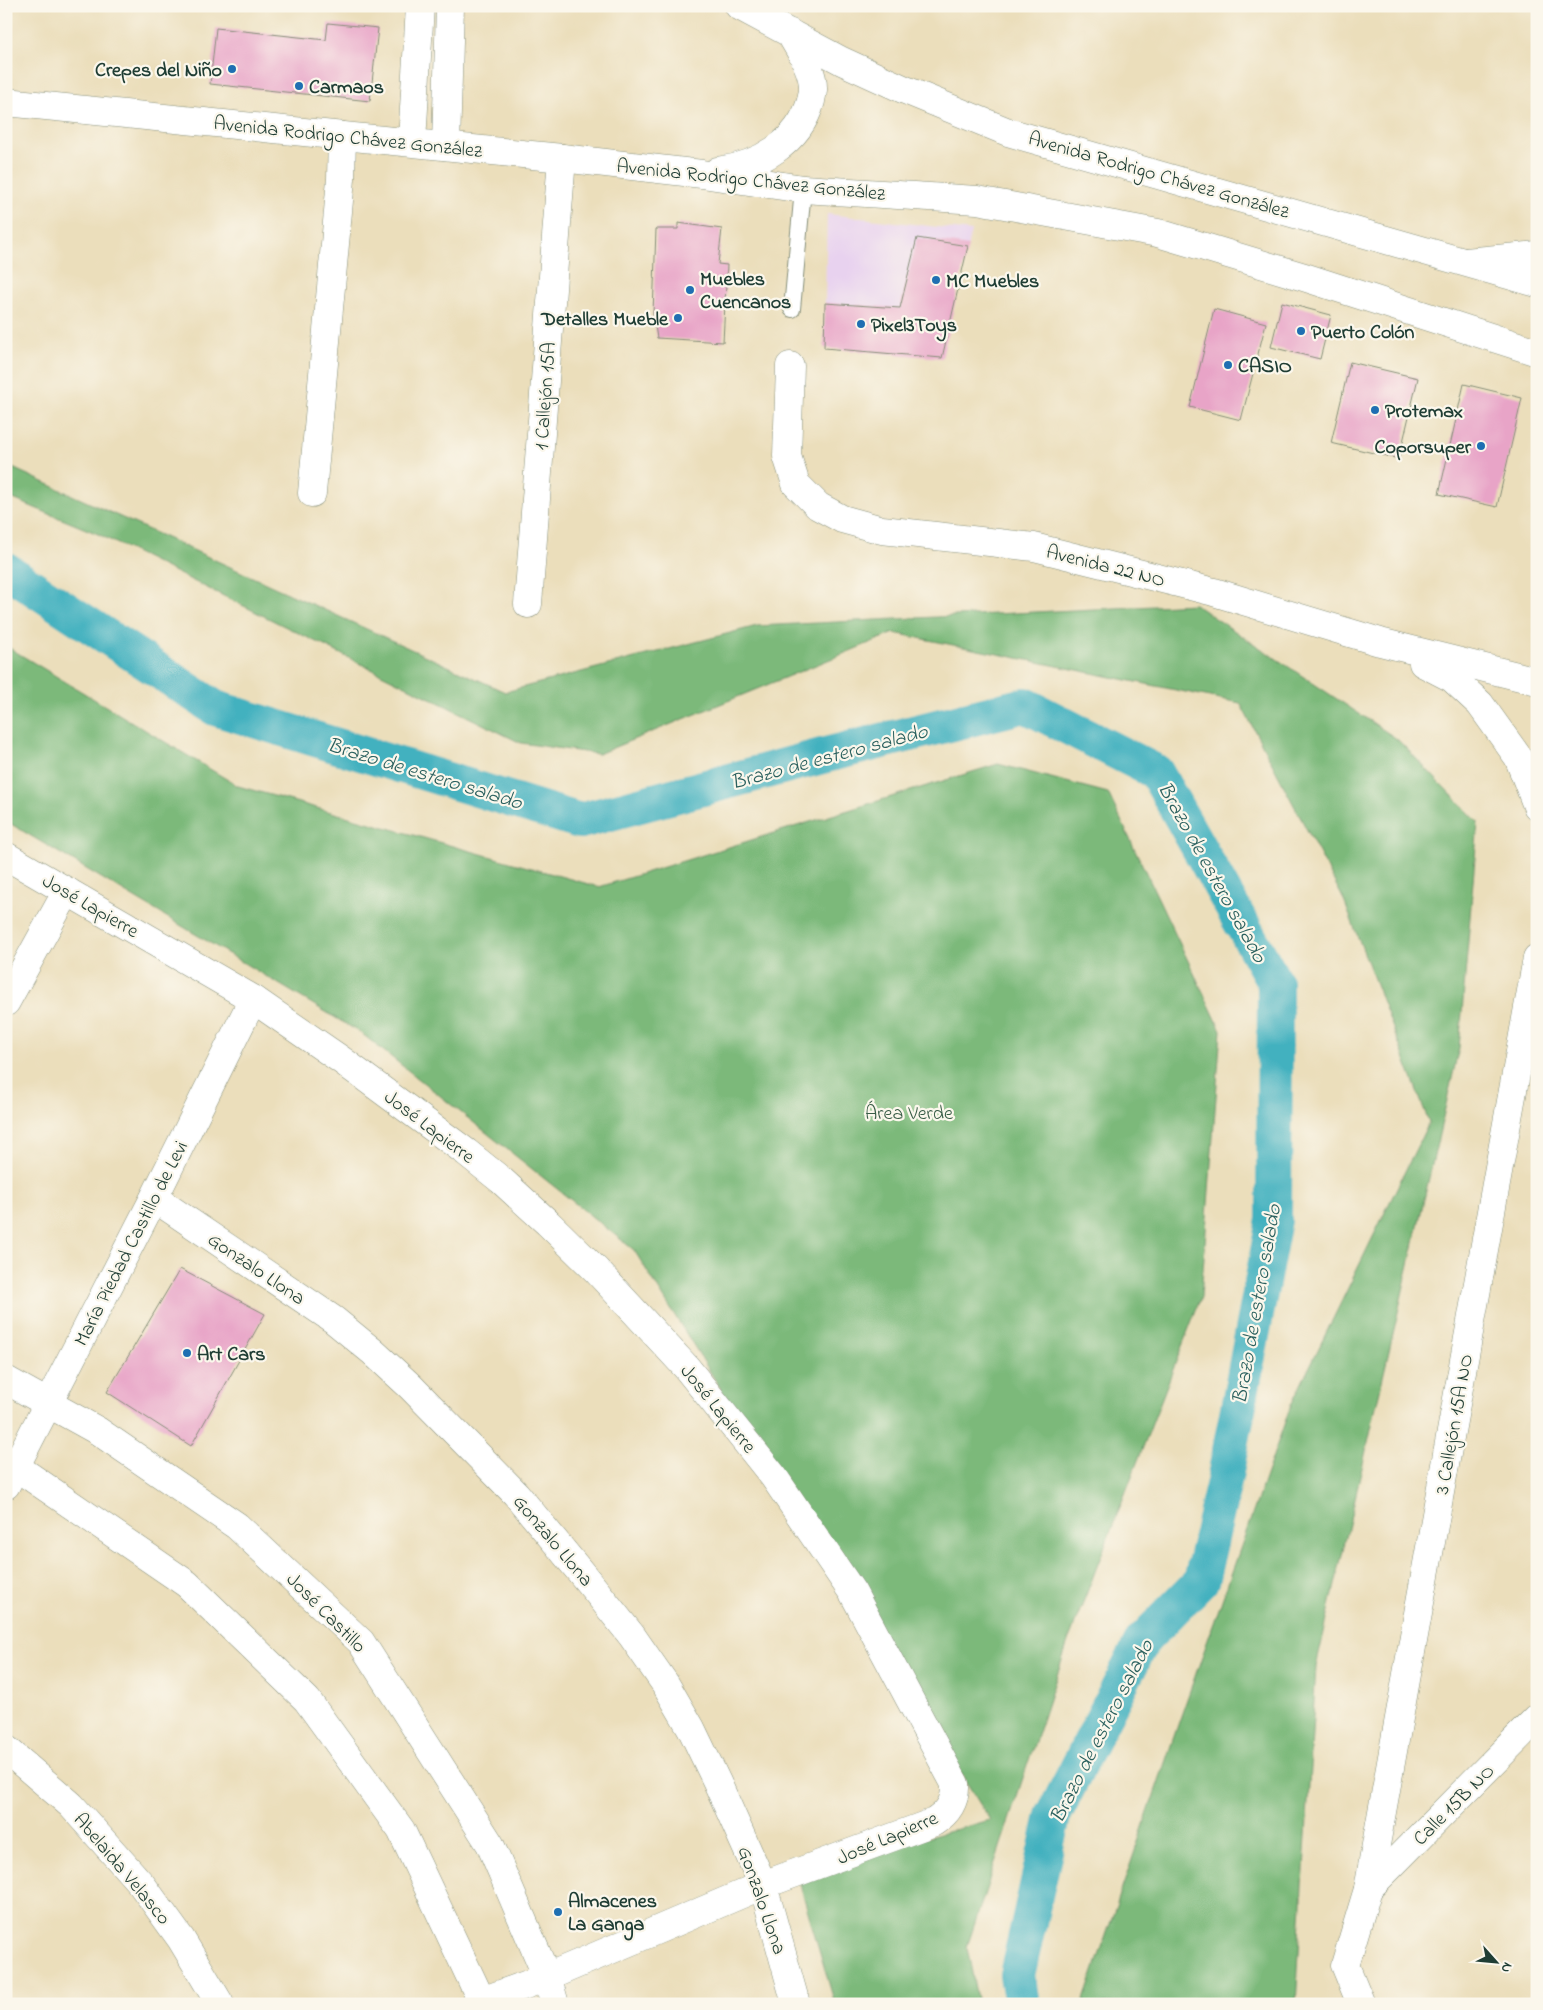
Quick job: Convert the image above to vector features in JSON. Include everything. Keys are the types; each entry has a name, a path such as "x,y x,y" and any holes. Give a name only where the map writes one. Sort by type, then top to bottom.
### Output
{"street":[{"path":"412,142 420,6"},
{"path":"446,146 450,6"},
{"name":"Avenida Rodrigo Chávez González","path":"739,6 842,61 903,89 1008,132 1537,283"},
{"path":"702,174 731,170 763,158 793,134 807,114 814,90 810,72 790,33"},
{"name":"Avenida Rodrigo Chávez González","path":"6,102 562,158 702,174 803,189 976,200 1158,233 1304,277 1537,352"},
{"path":"312,493 341,179 342,136"},
{"name":"1 Callejón 15A","path":"528,604 562,158"},
{"path":"1466,262 1537,256"},
{"name":"Avenida 22 NO","path":"790,366 787,456 796,484 818,506 842,519 882,530 1034,547 1214,592 1380,642 1537,681"},
{"path":"1380,642 1452,678 1480,704 1518,758 1537,806"},
{"name":"José Lapierre","path":"6,856 253,999 348,1065 466,1152 528,1204 596,1270 686,1367 774,1477 853,1593 954,1784 953,1801 947,1812 934,1822 762,1886 483,2002"},
{"path":"6,1002 67,891"},
{"name":"3 Callejón 15A NO","path":"1361,2004 1345,1965 1368,1889 1537,958"},
{"name":"María Piedad Castillo de Levi","path":"10,1470 49,1403 253,999"},
{"name":"Gonzalo Llona","path":"154,1198 340,1325 373,1352 410,1386 516,1494 632,1636 666,1684 691,1728 717,1782 762,1886 796,2004"},
{"name":"José Castillo","path":"6,1380 98,1431 237,1526 361,1642 490,1844 546,1977 555,2004"},
{"path":"10,1470 187,1584 307,1700 401,1830 483,2002"},
{"name":"Calle 15B NO","path":"1368,1889 1537,1718"},
{"name":"Abelaida Velasco","path":"6,1749 71,1805 142,1884 181,1939 220,2004"}],"lane":[{"path":"792,309 803,189"}],"shaded area":[{"path":"827,214 971,231 942,358 824,348"}],"green space":[{"path":"6,465 505,692 757,626 1194,604 1397,739 1478,822 1459,1048 1316,1667 1296,2004 1086,2004 1084,2000 1181,1716 1291,1405 1429,1122 1343,898 1240,703 894,633 598,754 521,743 98,534 6,496"},
{"name":"Área Verde","path":"6,646 238,786 599,887 998,764 1108,793 1221,1030 1201,1297 1069,1639 967,1947 978,2004 835,2004 797,1874 990,1820 634,1250 361,1033 6,821"}],"building":[{"path":"328,23 378,28 370,101 210,84 216,28 326,40"},
{"name":"Muebles Cuencanos","path":"678,223 722,229 718,264 727,265 723,342 657,338 653,314 656,229 678,229"},
{"path":"917,238 968,246 942,358 824,348 825,303 900,308"},
{"name":"Puerto Colón","path":"1282,302 1331,315 1320,359 1271,347"},
{"name":"CASIO","path":"1214,309 1266,323 1241,420 1190,407"},
{"name":"Protemax","path":"1350,362 1418,378 1399,459 1331,443"},
{"name":"Coporsuper","path":"1464,384 1522,398 1497,507 1439,494"},
{"name":"Art Cars","path":"180,1269 265,1314 191,1446 107,1392"}],"waterway":[{"name":"Brazo de estero salado","path":"6,570 215,708 580,821 822,756 1025,705 1156,772 1275,983 1274,1220 1224,1482 1201,1581 1143,1640 1053,1816 1017,1975 1022,2004"}],"place":[{"name":"Crepes del Niño","path":"232,69"},
{"name":"Carmaos","path":"299,86"},
{"name":"MC Muebles","path":"936,280"},
{"name":"Muebles Cuencanos","path":"690,290"},
{"name":"Detalles Mueble","path":"678,318"},
{"name":"Pixel3Toys","path":"861,324"},
{"name":"Puerto Colón","path":"1301,331"},
{"name":"CASIO","path":"1228,365"},
{"name":"Protemax","path":"1375,410"},
{"name":"Coporsuper","path":"1481,446"},
{"name":"Art Cars","path":"187,1353"},
{"name":"Almacenes La Ganga","path":"558,1912"}]}
